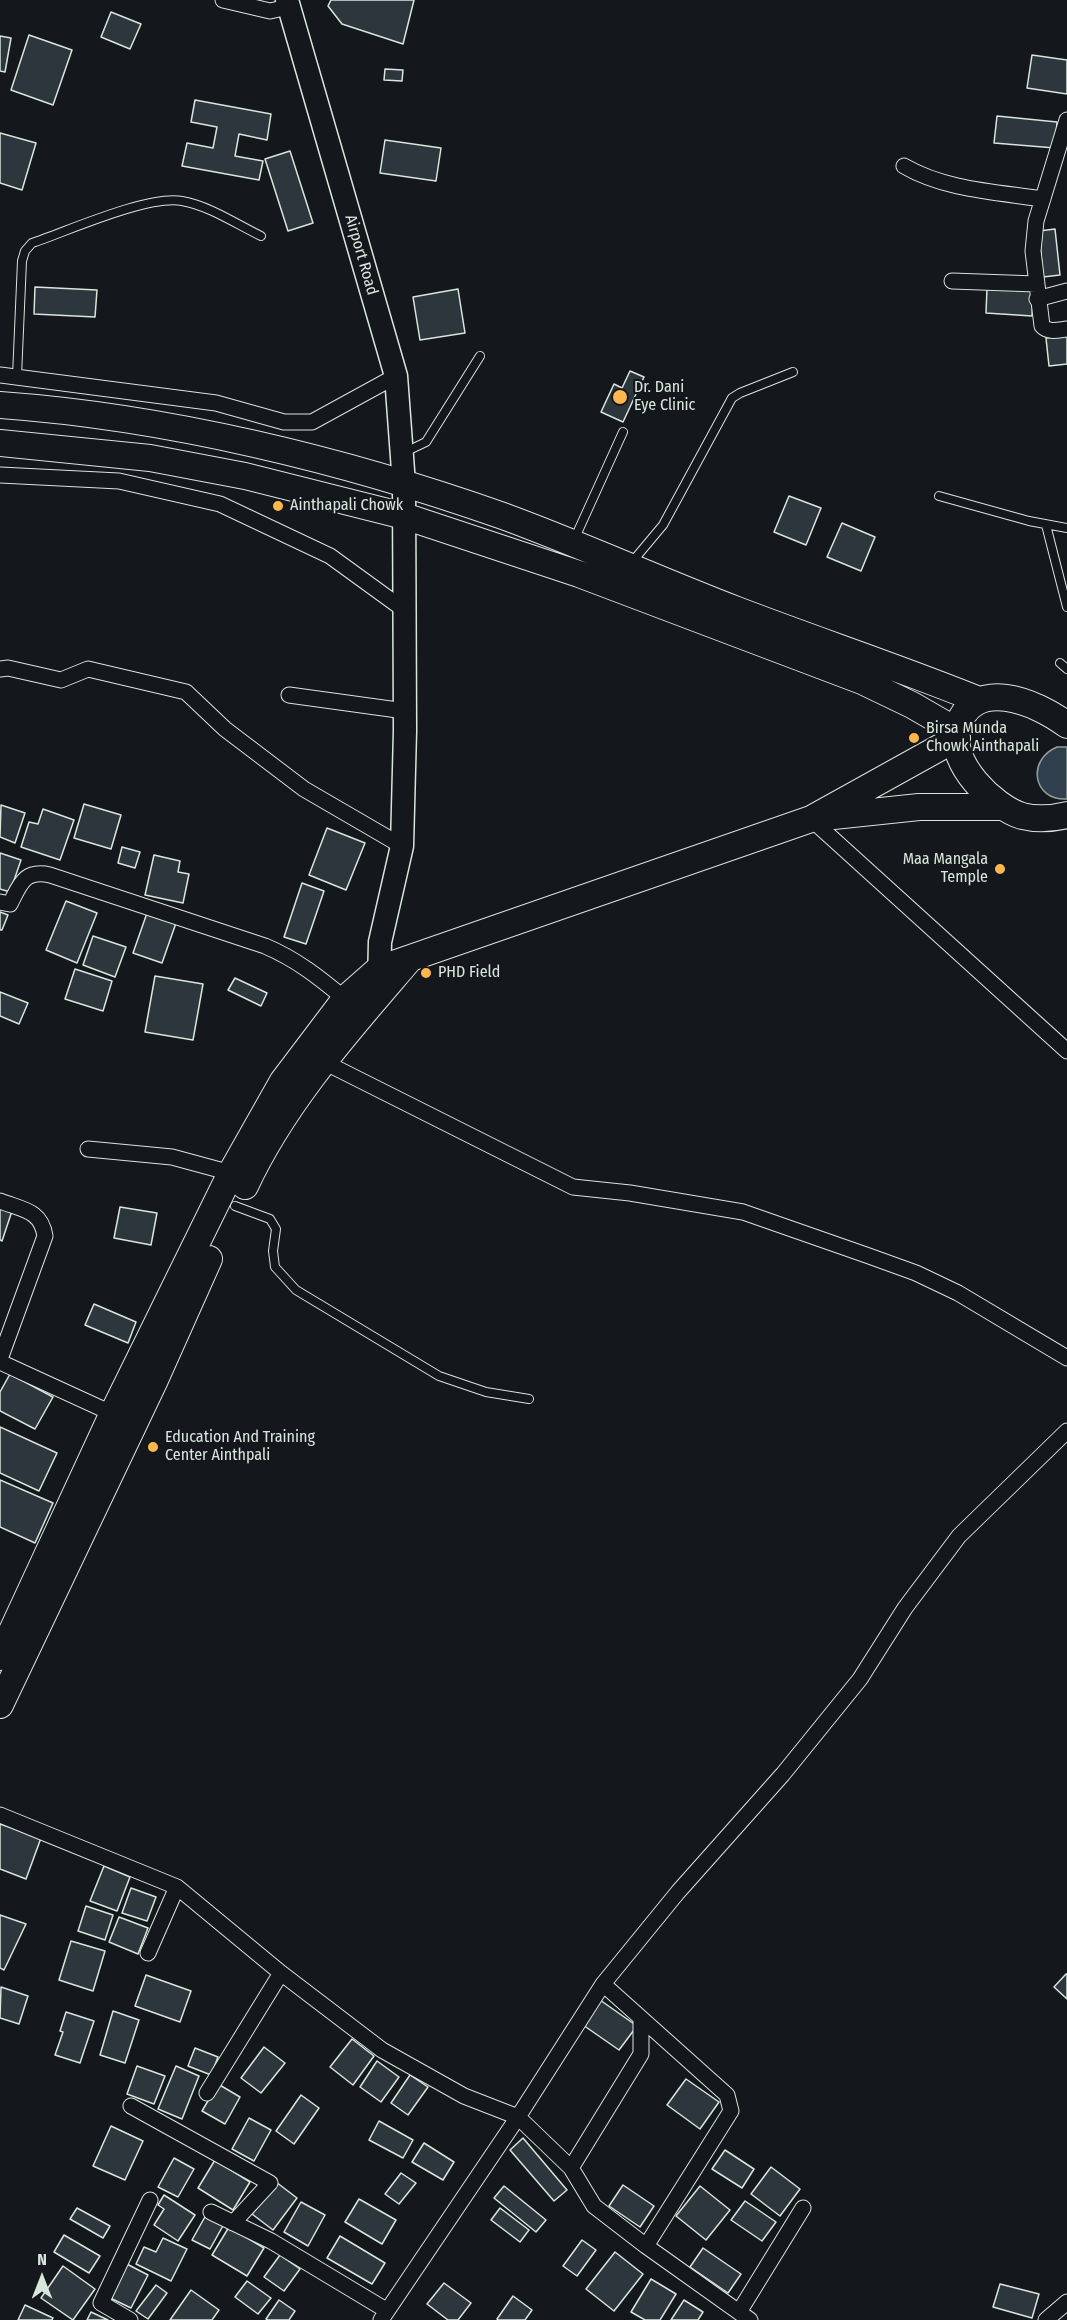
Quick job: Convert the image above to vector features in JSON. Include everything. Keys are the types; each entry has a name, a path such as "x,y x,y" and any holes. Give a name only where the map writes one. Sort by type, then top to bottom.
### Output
{"main road":[{"name":"Airport Road","path":"287,4 396,376 404,484 405,711 402,846 380,942 379,995"},
{"path":"0,405 160,424 345,467 404,484 503,517 627,567 979,700 1000,696 1062,717"},
{"path":"0,443 150,458 290,486 404,516 579,574 862,681 912,705 957,734"},
{"path":"979,700 964,714 957,734 963,763 986,793 1003,807 1067,830"},
{"path":"0,1705 231,1173 283,1082 345,999 379,969 811,819 957,734"},
{"path":"811,819 919,807 1003,807"},
{"path":"1036,819 1051,819 1067,814"},
{"path":"0,1657 249,1178 285,1117 324,1062 361,1014 410,959"}],"street":[{"path":"223,0 270,11 287,4"},
{"path":"1067,120 1036,220 1034,236 1037,292 1042,326 1046,330 1054,331 1067,329"},
{"path":"904,166 928,179 946,184 1043,199"},
{"path":"952,281 1037,292 1067,291"},
{"path":"0,375 216,403 284,422 300,423 312,422 396,376"},
{"path":"0,475 119,481 220,504 330,556 403,609"},
{"path":"0,669 8,668 61,680 88,669 186,692 225,729 304,789 402,846"},
{"path":"289,695 405,711"},
{"path":"811,819 1067,1051"},
{"path":"0,902 10,904 24,879 39,872 50,875 274,950 312,971 345,999"},
{"path":"324,1062 573,1188 630,1193 743,1212 796,1230 916,1273 958,1293 1067,1358"},
{"path":"88,1149 172,1157 231,1173"},
{"path":"0,1201 36,1215 43,1223 45,1236 0,1360 123,1419"},
{"path":"211,2212 271,2241 383,2315 518,2117 603,1984 678,1892 783,1774 860,1679 905,1608 958,1536 1067,1431"},
{"path":"0,1815 177,1887 281,1973 382,2050 464,2096 518,2117 571,2168 594,2206 745,2316 803,2208"},
{"path":"148,1953 177,1887"},
{"path":"207,2093 281,1973"},
{"path":"603,1984 727,2095 732,2111 646,2246"},
{"path":"571,2168 641,2054 642,2018"},
{"path":"131,2106 270,2183 233,2223"},
{"path":"130,2320 101,2303 150,2200"},
{"path":"1046,2320 1067,2302"}],"lane":[{"path":"16,376 22,261 25,251 32,243 142,204 163,200 201,206 261,236"},
{"path":"402,452 426,442 480,356"},
{"path":"627,567 663,525 732,398 793,372"},
{"path":"572,544 622,432"},
{"path":"939,495 1046,525 1067,528"},
{"path":"1046,525 1067,607"},
{"path":"1060,663 1067,669"},
{"path":"235,1206 270,1219 276,1229 273,1251 275,1267 296,1290 439,1376 486,1392 529,1400"}],"water":[{"path":"1057,747 1067,747 1067,799 1047,794 1038,779 1041,761 1047,753"}],"building":[{"path":"331,0 414,0 403,44 342,24 328,6"},
{"path":"111,12 141,24 130,49 101,37"},
{"path":"29,35 72,50 53,105 11,90"},
{"path":"0,36 11,38 5,72 0,71"},
{"path":"1032,55 1067,60 1067,94 1027,88"},
{"path":"385,69 403,70 402,81 384,80"},
{"path":"195,100 271,114 267,140 239,134 235,156 263,161 259,180 182,166 187,143 213,148 217,127 191,122"},
{"path":"997,116 1057,122 1055,148 994,143"},
{"path":"0,133 36,143 22,190 0,183"},
{"path":"385,140 441,148 436,181 380,173"},
{"path":"290,151 313,223 288,231 265,159"},
{"path":"1055,229 1060,275 1043,277 1039,231"},
{"path":"35,287 97,290 95,317 34,314"},
{"path":"987,288 1033,291 1032,316 986,313"},
{"path":"458,289 465,333 420,340 413,297"},
{"path":"1067,336 1067,364 1049,366 1046,338"},
{"path":"630,371 644,377 623,422 601,412 614,384 622,388"},
{"path":"789,496 821,508 806,545 774,532"},
{"path":"842,523 875,537 861,571 827,557"},
{"path":"84,804 121,815 111,849 74,838"},
{"path":"1,805 25,813 15,843 0,837"},
{"path":"43,809 74,820 60,860 21,847 29,822 38,824"},
{"path":"327,828 365,843 346,890 309,875"},
{"path":"122,847 140,852 135,868 118,863"},
{"path":"0,853 21,860 10,892 0,889"},
{"path":"154,855 180,861 178,872 189,874 183,903 145,895"},
{"path":"302,883 324,891 306,944 284,937"},
{"path":"66,901 97,913 77,963 46,950"},
{"path":"0,912 8,915 2,930 0,930"},
{"path":"147,913 176,923 162,963 133,953"},
{"path":"93,936 126,947 115,977 83,965"},
{"path":"75,969 112,981 103,1011 65,999"},
{"path":"155,976 203,984 193,1040 145,1032"},
{"path":"235,978 267,993 261,1006 228,990"},
{"path":"0,992 28,1003 19,1024 0,1016"},
{"path":"0,1207 12,1211 2,1241 0,1240"},
{"path":"120,1207 157,1213 151,1245 114,1238"},
{"path":"94,1304 136,1322 128,1343 85,1325"},
{"path":"10,1374 53,1397 35,1429 0,1411 0,1392"},
{"path":"0,1427 57,1453 39,1491 0,1473"},
{"path":"0,1480 53,1503 35,1543 0,1527"},
{"path":"0,1824 41,1838 26,1879 0,1869"},
{"path":"104,1866 130,1877 117,1911 90,1901"},
{"path":"131,1888 156,1897 147,1921 122,1913"},
{"path":"86,1906 113,1915 105,1940 78,1931"},
{"path":"0,1915 26,1924 4,1970 0,1968"},
{"path":"119,1917 148,1928 138,1954 109,1942"},
{"path":"71,1941 105,1951 93,1991 59,1980"},
{"path":"1067,1974 1067,1999 1054,1987"},
{"path":"146,1975 191,1991 180,2022 135,2006"},
{"path":"1,1987 28,1996 19,2024 0,2018"},
{"path":"600,2000 637,2026 619,2050 583,2025"},
{"path":"113,2011 139,2020 125,2063 100,2055"},
{"path":"66,2012 94,2021 80,2063 55,2055 63,2032 60,2031"},
{"path":"352,2039 374,2056 353,2085 330,2067"},
{"path":"264,2047 285,2063 261,2093 241,2078"},
{"path":"195,2048 218,2057 211,2075 188,2066"},
{"path":"377,2061 399,2077 381,2102 360,2087"},
{"path":"137,2066 165,2076 154,2104 127,2094"},
{"path":"176,2066 199,2076 182,2119 158,2109"},
{"path":"410,2075 428,2087 408,2115 391,2103"},
{"path":"686,2079 719,2102 700,2129 667,2105"},
{"path":"218,2084 240,2097 225,2124 202,2111"},
{"path":"301,2095 319,2108 294,2144 276,2131"},
{"path":"249,2118 271,2130 254,2161 232,2149"},
{"path":"379,2121 413,2140 403,2158 369,2140"},
{"path":"111,2126 143,2141 125,2180 93,2166"},
{"path":"523,2138 567,2190 554,2201 510,2150"},
{"path":"424,2143 454,2162 443,2180 412,2162"},
{"path":"725,2150 754,2169 742,2188 712,2169"},
{"path":"174,2158 194,2169 178,2197 158,2187"},
{"path":"215,2160 250,2182 233,2210 198,2188"},
{"path":"771,2167 800,2189 780,2216 751,2194"},
{"path":"401,2173 416,2183 399,2204 385,2194"},
{"path":"276,2182 297,2198 273,2230 252,2214"},
{"path":"623,2185 654,2206 640,2227 609,2206"},
{"path":"504,2186 546,2220 536,2232 494,2198"},
{"path":"700,2186 730,2210 706,2240 676,2216"},
{"path":"164,2195 195,2215 178,2241 154,2225 164,2209 158,2205"},
{"path":"359,2199 396,2220 382,2244 345,2222"},
{"path":"745,2201 776,2222 762,2241 731,2220"},
{"path":"301,2202 325,2215 308,2246 284,2232"},
{"path":"77,2208 110,2226 103,2238 70,2219"},
{"path":"500,2208 529,2230 520,2242 491,2220"},
{"path":"206,2215 224,2224 210,2249 192,2240"},
{"path":"229,2227 264,2248 247,2276 212,2255"},
{"path":"64,2235 100,2256 89,2273 54,2252"},
{"path":"340,2236 385,2263 372,2284 327,2258"},
{"path":"163,2238 187,2249 171,2281 136,2264 144,2247 156,2252"},
{"path":"582,2240 596,2250 577,2276 563,2266"},
{"path":"703,2248 741,2274 728,2293 690,2267"},
{"path":"615,2252 643,2274 614,2311 586,2289"},
{"path":"280,2255 300,2269 284,2291 264,2277"},
{"path":"125,2263 148,2275 131,2308 108,2297"},
{"path":"63,2266 95,2289 73,2320 41,2298"},
{"path":"651,2279 676,2294 660,2320 645,2320 631,2312"},
{"path":"247,2281 271,2298 258,2314 235,2297"},
{"path":"444,2283 471,2303 458,2320 448,2320 427,2304"},
{"path":"1000,2284 1039,2294 1032,2318 993,2307"},
{"path":"156,2285 167,2293 148,2319 136,2311"},
{"path":"191,2290 219,2310 212,2320 170,2320"},
{"path":"513,2296 532,2310 525,2320 498,2320 497,2319"},
{"path":"279,2300 295,2311 289,2320 266,2319"},
{"path":"684,2300 703,2312 698,2320 671,2320"},
{"path":"25,2305 53,2318 52,2320 18,2320"},
{"path":"91,2312 108,2320 87,2320"}],"place":[{"name":"Dr. Dani Eye Clinic","path":"620,397"},
{"name":"Ainthapali Chowk","path":"278,506"},
{"name":"Birsa Munda Chowk Ainthapali","path":"914,738"},
{"name":"Maa Mangala Temple","path":"1000,869"},
{"name":"PHD Field","path":"426,973"},
{"name":"Education And Training Center Ainthpali","path":"153,1447"}]}
